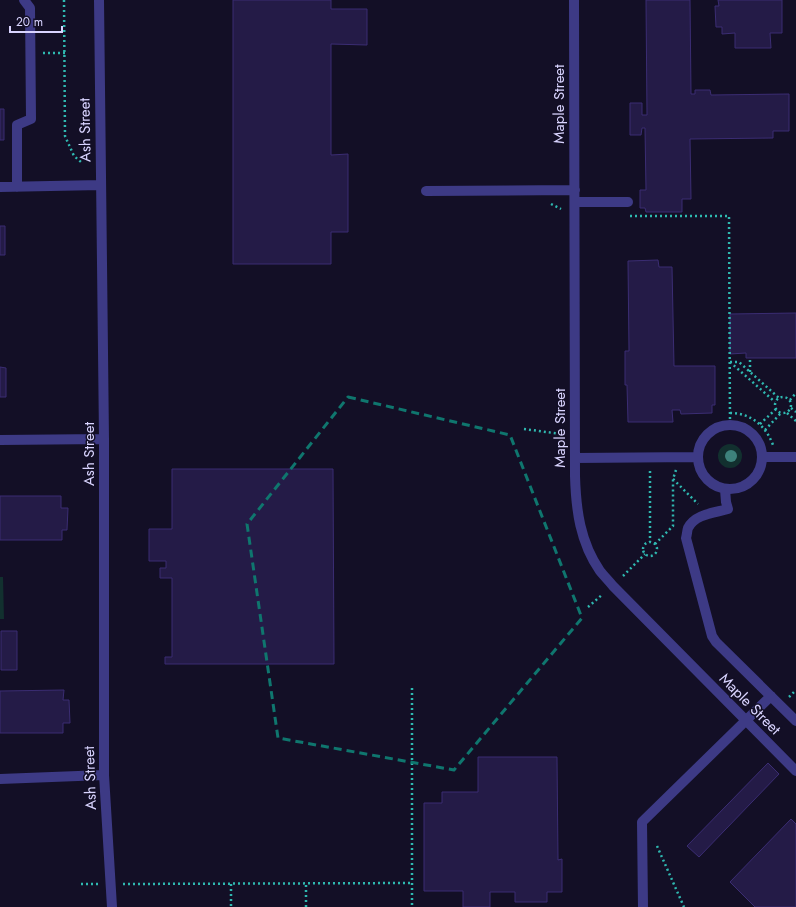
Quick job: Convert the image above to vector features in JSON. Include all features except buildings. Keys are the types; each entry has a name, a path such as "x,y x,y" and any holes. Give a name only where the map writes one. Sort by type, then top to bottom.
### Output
{"street":[{"path":"17,187 17,125 31,118 30,8 24,0"},
{"name":"Ash Street","path":"99,0 104,439 104,776 112,907"},
{"name":"Maple Street","path":"574,0 575,458 576,500 579,524 584,540 592,557 612,586 796,771"},
{"path":"0,187 101,185"},
{"path":"426,191 575,190"},
{"path":"575,202 628,202"},
{"path":"730,424 744,428 752,433 760,446 762,457 759,471 753,480 745,486 735,489 725,489 715,486 707,480 701,471 697,458 702,442 708,434 722,425 730,424"},
{"path":"0,440 104,439"},
{"path":"762,457 796,457"},
{"path":"575,458 697,458"},
{"path":"725,489 728,510 708,514 694,521 688,529 686,538 712,636 716,642 796,721"},
{"path":"643,907 642,822 771,696"},
{"path":"0,778 104,776"}],"path":[{"path":"64,0 65,136 74,156 81,162"},
{"path":"30,53 65,53"},
{"path":"550,203 575,217"},
{"path":"629,216 729,216 730,424"},
{"path":"750,358 750,372"},
{"path":"730,362 739,362 779,398"},
{"path":"730,362 775,402 778,412 783,414 787,413 796,421"},
{"path":"790,400 796,393"},
{"path":"775,402 779,398 785,397 790,400 792,408 796,412"},
{"path":"787,413 792,408"},
{"path":"760,424 776,409"},
{"path":"730,413 742,414 760,424 770,437 774,446"},
{"path":"765,430 781,413"},
{"path":"650,466 650,542"},
{"path":"655,544 673,526 673,479 678,466"},
{"path":"673,479 708,514"},
{"path":"650,542 655,544 657,549 656,554 652,556 647,555 644,552 644,547 650,542"},
{"path":"412,688 412,907"},
{"path":"656,845 684,907"},
{"path":"306,883 306,907"},
{"path":"81,884 412,883"},
{"path":"231,884 231,907"}],"highlighted area":[{"path":"348,397 510,435 582,618 454,770 278,738 247,524"}],"green space":[{"path":"730,444 735,445 741,451 741,461 735,467 730,468 725,467 719,461 718,456 719,451 725,445"},
{"path":"0,577 3,577 4,619 0,619"}]}
